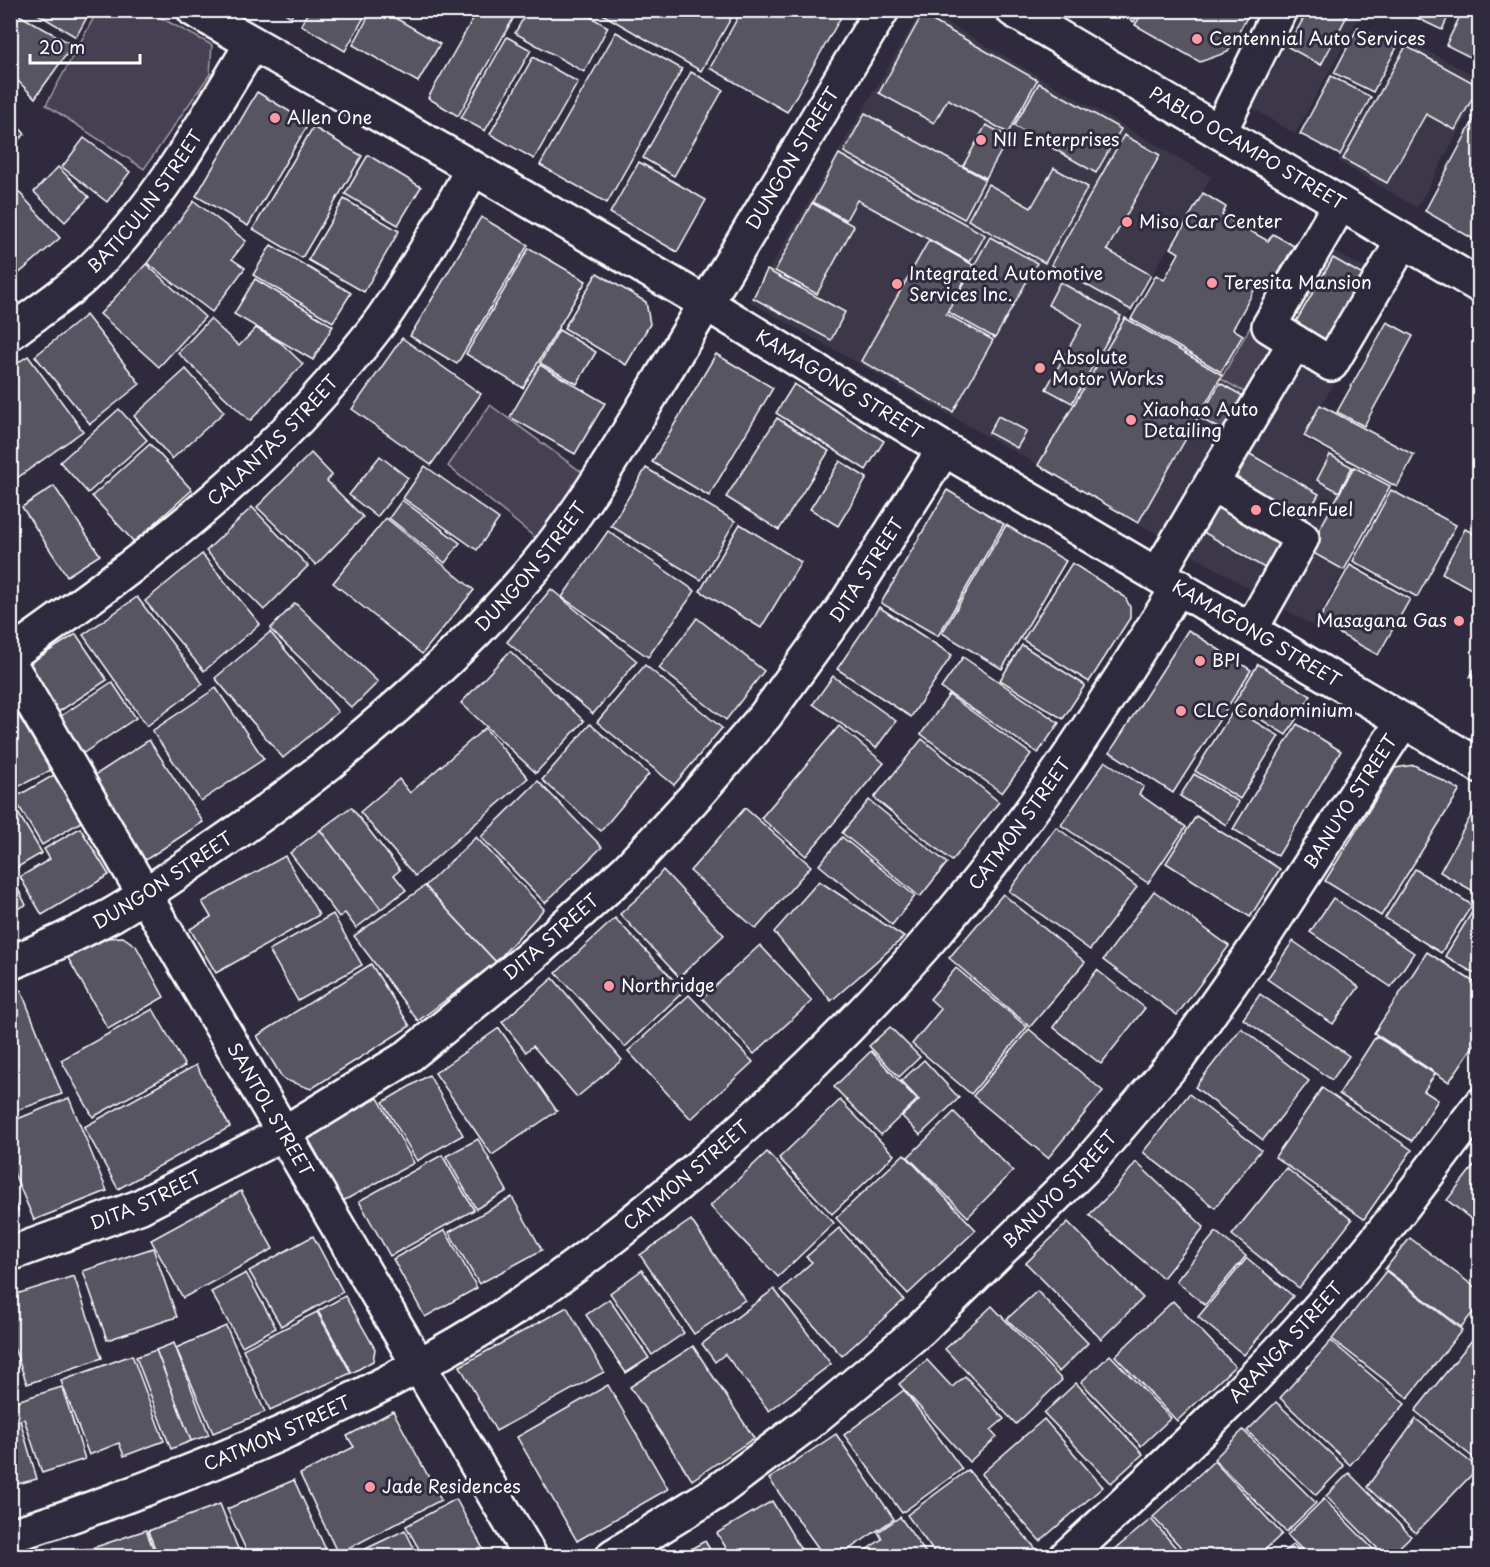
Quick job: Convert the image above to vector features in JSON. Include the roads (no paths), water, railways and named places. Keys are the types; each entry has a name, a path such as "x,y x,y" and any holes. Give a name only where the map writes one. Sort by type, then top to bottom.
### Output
{"street":[{"name":"KAMAGONG STREET","path":"194,10 707,304 944,449 1169,580 1479,766"},
{"name":"DUNGON STREET","path":"10,963 54,945 111,915 280,803 367,732 464,644 535,566 594,488 707,304 882,10"},
{"name":"PABLO OCAMPO STREET","path":"1013,10 1479,286"},
{"path":"1220,132 1280,10"},
{"name":"BATICULIN STREET","path":"10,333 80,280 120,239 164,185 252,44"},
{"name":"CALANTAS STREET","path":"10,656 155,550 258,460 321,396 386,314 448,214 473,168"},
{"path":"1340,204 1269,326 1331,364 1403,240"},
{"name":"CATMON STREET","path":"10,1535 45,1526 200,1468 312,1420 418,1366 519,1305 629,1226 742,1130 846,1031 925,945 976,883 1053,781 1169,580 1213,484 1295,342"},
{"name":"DITA STREET","path":"10,1254 139,1207 284,1133 406,1058 529,958 627,870 765,716 844,607 944,449"},
{"path":"1213,484 1302,538 1251,629"},
{"name":"SANTOL STREET","path":"10,664 530,1557"},
{"name":"BANUYO STREET","path":"613,1557 715,1493 816,1417 921,1329 1085,1167 1179,1057 1264,936 1403,721"},
{"name":"ARANGA STREET","path":"1067,1557 1187,1444 1271,1359 1352,1270 1479,1105"}],"place":[{"name":"Centennial Auto Services","path":"1197,39"},
{"name":"Allen One","path":"275,118"},
{"name":"NII Enterprises","path":"981,140"},
{"name":"Miso Car Center","path":"1127,222"},
{"name":"Teresita Mansion","path":"1212,283"},
{"name":"Integrated Automotive Services Inc.","path":"897,284"},
{"name":"Absolute Motor Works","path":"1040,368"},
{"name":"Xiaohao Auto Detailing","path":"1131,420"},
{"name":"CleanFuel","path":"1256,510"},
{"name":"Masagana Gas","path":"1459,621"},
{"name":"BPI","path":"1200,661"},
{"name":"CLC Condominium","path":"1181,711"},
{"name":"Northridge","path":"609,986"},
{"name":"Jade Residences","path":"370,1487"}]}
